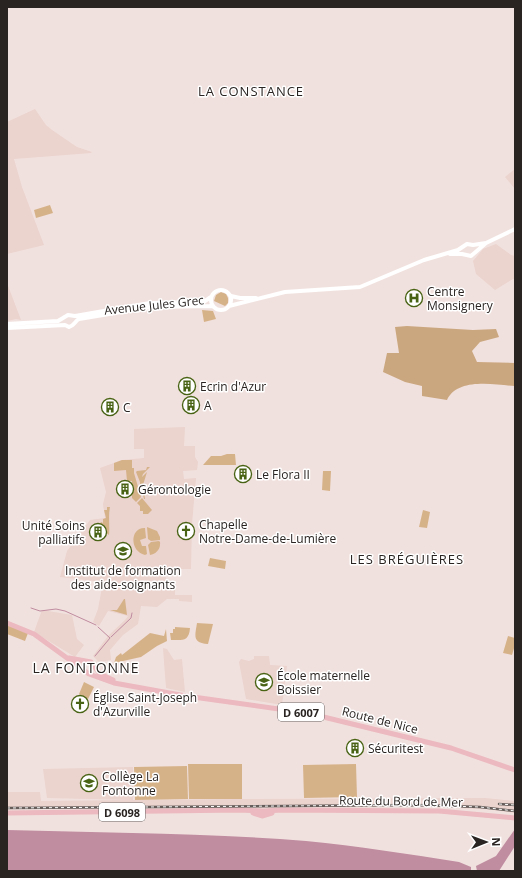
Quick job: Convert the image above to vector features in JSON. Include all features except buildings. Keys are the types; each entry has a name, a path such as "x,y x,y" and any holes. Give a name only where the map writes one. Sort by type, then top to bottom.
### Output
{"main road":[{"name":"D 6007","path":"7,622 34,634 68,658 76,661 91,662 100,674 119,684"},
{"name":"D 6007","path":"76,661 94,676 119,684"},
{"path":"85,670 90,672 97,670"},
{"name":"Route de Nice","path":"119,684 186,696 307,713 451,748 515,770"},
{"name":"Route du Bord de Mer","path":"7,813 236,811 262,813 286,810 439,811 515,818"}],"street":[{"path":"443,254 465,254 471,256 486,244 515,230"},
{"path":"229,306 232,301 231,296 227,291 219,289 215,291 211,297 213,306 220,310 226,309 229,306 285,292 360,287 424,260 458,250 469,244 486,244"},
{"path":"474,245 476,251"},
{"path":"464,246 463,250 465,254"},
{"path":"231,296 258,299"},
{"name":"Avenue Jules Grec","path":"72,316 150,303 200,302 206,301 211,297"},
{"name":"Avenue Jules Grec","path":"75,322 79,319 151,307 213,306"},
{"path":"7,324 58,321 64,319 68,315 72,316 75,322 71,326 7,328"},
{"path":"64,319 65,325"}],"shaded area":[{"path":"35,109 46,125 52,130 77,147 92,152 14,159 22,187 44,245 7,254 7,122"},
{"path":"515,169 515,189 505,177"},
{"path":"50,205 53,213 36,218 34,210"},
{"path":"496,244 511,255 515,256 515,280 513,279 495,290 476,274 473,261 483,249"},
{"path":"7,283 21,320 16,319 7,321"},
{"path":"221,292 226,294 228,298 228,303 225,306 214,301 216,295"},
{"path":"202,310 213,311 216,319 204,322"},
{"path":"407,326 473,330 496,329 499,337 480,342 472,351 477,362 515,363 515,386 488,384 468,385 459,388 452,393 447,400 422,396 422,386 405,382 383,372 387,353 399,353 395,327"},
{"path":"185,427 184,446 195,446 195,457 198,462 197,470 183,471 184,479 196,478 192,524 191,569 169,569 168,574 166,574 166,581 175,582 175,595 192,595 192,602 179,601 179,599 167,599 157,607 141,606 138,624 123,635 110,650 111,660 99,662 93,656 108,636 128,616 108,611 99,626 93,622 98,609 103,582 60,577 67,551 90,520 105,518 103,504 106,492 100,468 122,460 144,458 144,449 134,449 134,429"},
{"path":"235,454 236,465 203,465 211,456 221,456"},
{"path":"122,460 132,460 132,468 134,468 141,497 136,502 132,498 132,481 127,481 126,470 114,471 114,463"},
{"path":"147,467 150,467 142,477 147,472 143,485 144,499 141,487 141,495 140,482 136,472 146,470"},
{"path":"323,471 331,471 330,491 322,490"},
{"path":"142,498 152,510 148,514 143,514 143,511 140,511 140,506 137,503"},
{"path":"107,507 110,507 109,535 103,531 100,524 101,522 103,523 103,519 106,518 104,510 107,510"},
{"path":"423,510 430,512 427,528 419,527"},
{"path":"147,527 157,531 160,540 151,541 148,539"},
{"path":"145,528 146,538 140,540 142,546 146,546 147,554 145,555 136,549 133,540 136,531"},
{"path":"159,541 159,549 154,554 150,555 148,545 151,542"},
{"path":"210,558 226,561 225,569 208,566"},
{"path":"124,599 127,615 110,610 117,610"},
{"path":"42,610 72,615 77,639 84,645 75,657 34,632"},
{"path":"197,623 213,624 208,644 197,640 195,635"},
{"path":"7,625 28,633 25,641 7,634"},
{"path":"175,627 190,628 188,636 182,640 171,640 170,633 173,633 173,629 175,629"},
{"path":"166,629 167,641 141,657 114,663 116,657 121,653 122,655 150,633 164,636"},
{"path":"508,636 515,638 515,645 512,655 503,653"},
{"path":"163,648 167,649 174,660 182,659 185,692 166,688"},
{"name":"École maternelle Boissier","path":"254,656 269,656 270,665 287,666 282,705 246,699 239,662 241,659 249,661 254,659"},
{"path":"84,682 94,687 88,699 79,694"},
{"path":"188,764 242,764 242,799 189,799"},
{"path":"356,764 357,797 304,798 303,765"},
{"path":"187,766 188,799 135,800 134,767"},
{"name":"Collège La Fontonne","path":"133,767 133,800 47,798 43,769"},
{"path":"7,792 40,792 41,801 485,798 515,801 515,813 485,809 421,807 7,809"},
{"path":"515,829 515,846 499,871 477,871 476,866 496,856"},
{"path":"7,830 194,835 306,841 459,862 471,867 471,870 7,871"}],"waterway":[{"path":"31,608 40,611 56,609 65,611 96,625"},
{"path":"111,637 131,618 132,613"},
{"path":"95,656 110,638 98,627"}],"railway":[{"path":"499,804 515,805"},
{"path":"7,808 417,805 480,807 515,811"}],"place":[{"name":"Centre Monsignery","path":"414,298"},
{"name":"Ecrin d'Azur","path":"187,386"},
{"name":"A","path":"191,405"},
{"name":"C","path":"110,407"},
{"name":"Le Flora II","path":"243,474"},
{"name":"Gérontologie","path":"125,489"},
{"name":"Chapelle Notre-Dame-de-Lumière","path":"186,531"},
{"name":"Unité Soins palliatifs","path":"98,532"},
{"name":"Institut de formation des aide-soignants","path":"123,551"},
{"name":"École maternelle Boissier","path":"264,682"},
{"name":"Église Saint-Joseph d'Azurville","path":"80,704"},
{"name":"Sécuritest","path":"355,748"},
{"name":"Collège La Fontonne","path":"89,783"}],"district":[{"name":"LA CONSTANCE","path":"251,91"},
{"name":"LES BRÉGUIÈRES","path":"407,559"},
{"name":"LA FONTONNE","path":"86,667"}]}
